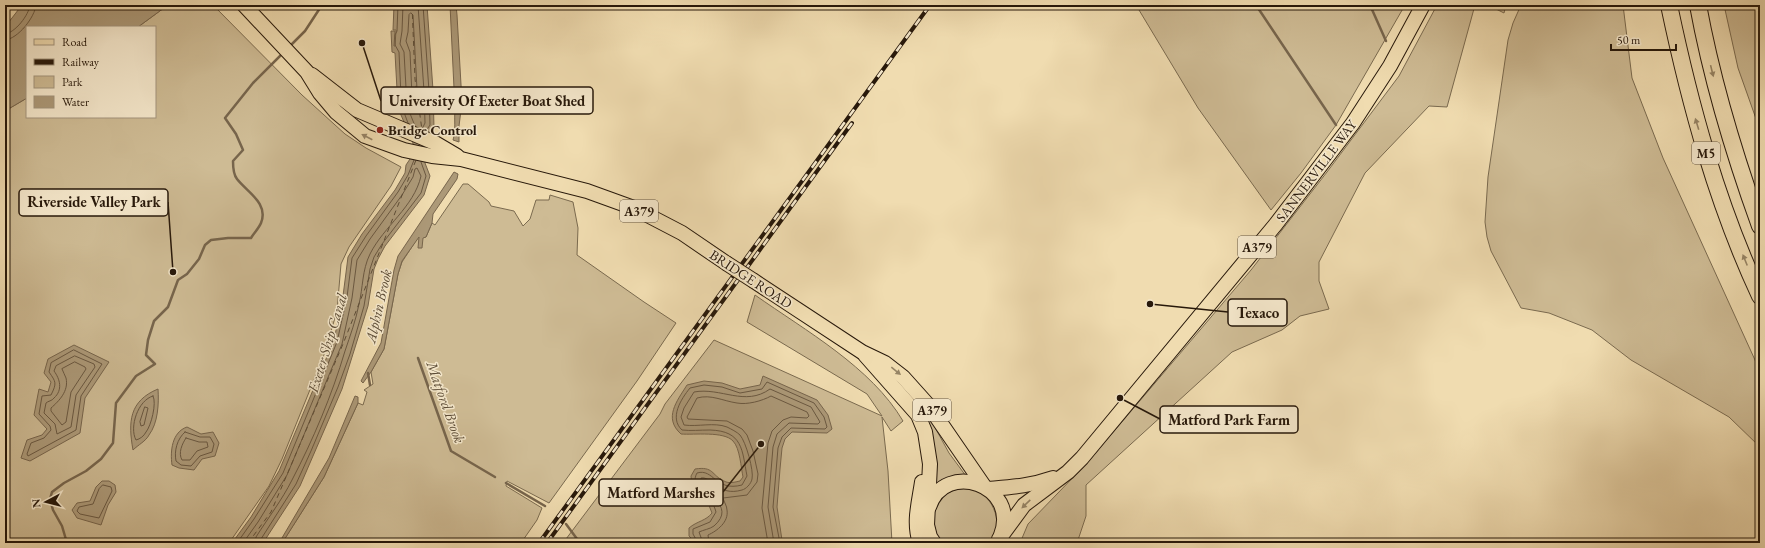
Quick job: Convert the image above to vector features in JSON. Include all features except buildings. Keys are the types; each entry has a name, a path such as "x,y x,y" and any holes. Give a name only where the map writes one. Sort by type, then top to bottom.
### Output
{"highway":[{"name":"M5","path":"1669,5 1693,109 1715,182 1760,296"},
{"name":"M5","path":"1698,5 1705,41 1724,116 1740,170 1760,226"}],"main road":[{"name":"BRIDGE ROAD","path":"244,5 294,57 307,72 320,93 360,134 378,142 404,150 428,148"},
{"name":"SANNERVILLE WAY","path":"997,541 1024,505 1068,472 1082,458 1276,224 1354,123 1390,66 1423,5"},
{"name":"BRIDGE ROAD","path":"307,72 357,110 389,124 428,148 500,170 587,191 634,208 682,233 862,352 885,363 902,377 920,394 986,488"},
{"name":"A379","path":"862,352 898,391 921,420 928,447 930,475 927,525 930,537 934,543"},
{"name":"A379","path":"909,406 920,437 923,458 922,481 916,514 917,533 920,543"},
{"name":"SANNERVILLE WAY","path":"986,488 1019,488 1068,472"},
{"name":"A379","path":"927,513 930,503 935,496 948,485 963,481 974,482 986,488 996,498 1003,515 1003,524 997,541"}],"green space":[{"path":"168,5 213,5 302,95 345,134 366,148 401,167 391,186 349,247 341,264 337,311 324,355 282,459 269,486 229,543 5,543 5,111 26,99 26,118 156,118 156,26 139,26"},
{"path":"1136,5 1405,5 1336,125 1301,173 1271,210 1198,108"},
{"path":"1437,5 1475,5 1447,107 1429,106 1365,173 1319,262 1319,281 1329,309 1300,316 1282,330 1232,352 1086,485 1086,516 1077,543 1020,543 1028,524 1087,463 1251,270 1327,172 1399,76"},
{"path":"1488,5 1506,5 1504,13"},
{"path":"1521,5 1623,5 1632,78 1663,158 1760,371 1760,447 1729,417 1631,360 1592,330 1549,313 1521,308 1491,251 1485,222 1488,177 1508,40 1513,23"},
{"path":"1724,5 1760,5 1760,130 1738,68"},
{"path":"463,184 468,184 489,202 491,206 514,211 523,226 530,219 536,200 549,200 550,195 573,202 578,228 577,255 676,323 637,381 549,503 507,481 506,486 542,508 537,520 521,543 282,543 324,477 358,403 363,405 367,392 364,390 373,384 371,372 384,349 398,274 402,262 419,236 426,237 432,223 435,225"},
{"path":"755,295 816,336 856,367 890,402 903,421 891,431 882,417 888,471 892,543 563,543 714,340 882,416 867,394 747,322"},
{"path":"921,402 949,453 966,476 944,480 936,485 916,406"},
{"path":"957,489 973,489 980,492 992,505 997,521 993,537 988,543 941,543 931,524 934,508 943,495"}],"water":[{"path":"22,5 168,5 139,26 26,26 26,99 5,111 5,27"},
{"name":"Exeter Ship Canal","path":"394,5 427,5 434,128 430,131 425,163 430,176 424,195 385,246 378,259 374,269 368,306 342,389 300,486 263,543 232,543 251,517 279,471 334,340 343,296 348,257 362,234 395,190 405,173 406,165 410,159 413,143 398,108 395,53 392,52 391,31 395,31 395,46 396,30 393,30"},
{"path":"450,5 456,5 457,15 462,102 459,142 453,140 455,129 455,109"},
{"path":"454,172 458,174 457,179 433,214 432,223 426,237 423,238 422,248 418,248 419,237 402,261 398,274 384,349 363,383 361,381 381,343 394,270 398,256"},
{"path":"74,345 109,362 85,398 80,433 30,461 21,458 27,440 42,435 47,429 34,415 39,389 48,392 51,382 44,373 48,359"},
{"path":"763,376 817,400 828,415 832,429 827,433 792,432 785,439 782,448 777,507 782,540 787,543 696,543 689,536 689,528 707,518 712,513 708,503 692,486 691,476 695,469 701,468 709,470 726,482 740,481 743,477 737,448 733,441 729,438 708,434 681,434 673,422 672,416 676,403 687,385 704,381 722,383 740,389 760,385"},
{"path":"158,389 158,407 152,430 148,437 133,450 131,440 131,422 136,406 148,394"},
{"path":"355,396 358,397 358,403 324,477 282,543 279,543 329,458"},
{"path":"187,427 201,434 213,432 219,443 215,456 202,459 194,470 179,468 172,465 171,454 173,443 178,433"},
{"path":"102,481 109,481 115,485 116,492 108,505 101,525 77,518 72,510 77,503 90,501 96,487"}],"waterway":[{"path":"290,46 305,31 322,5"},
{"path":"1256,5 1336,125"},
{"path":"1370,5 1386,41"},
{"path":"67,543 62,526 53,510 50,499 52,492 64,483 86,471 101,459 113,443 116,403 136,376 155,364 146,355 148,340 154,321 168,307 178,280 187,274 199,259 205,245 211,240 251,238 261,223 263,216 260,204 235,175 233,161 243,150 236,134 225,118 253,83 284,52"},
{"name":"Matford Brook","path":"418,358 451,451 495,477"},
{"path":"368,373 370,385"},
{"name":"Matford Brook","path":"506,483 545,506"},
{"name":"Matford Brook","path":"566,524 580,543"}],"ferry route":[{"path":"412,5 415,79 422,130"},
{"path":"248,543 271,512 343,344 416,160"}],"railway":[{"path":"539,543 930,5"},
{"path":"547,543 852,123"}],"place":[{"name":"University Of Exeter Boat Shed","path":"362,43"},
{"name":"Bridge Control","path":"380,130"},
{"name":"Riverside Valley Park","path":"173,272"},
{"name":"Texaco","path":"1150,304"},
{"name":"Matford Park Farm","path":"1120,398"},
{"name":"Matford Marshes","path":"761,444"}],"water label":[{"name":"Alphin Brook","path":"378,306"}]}
